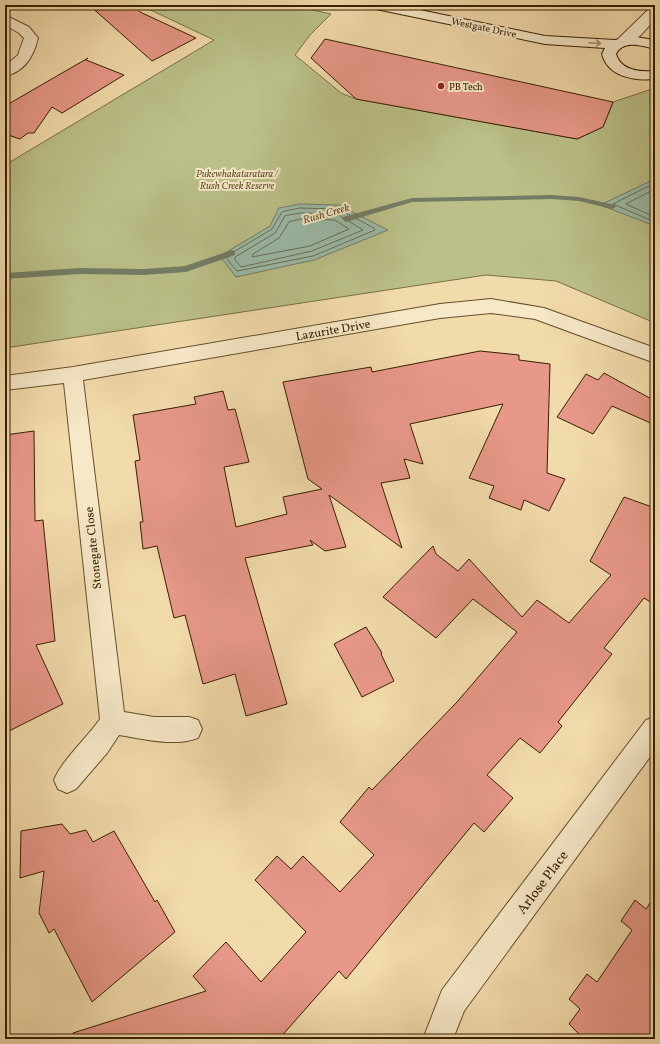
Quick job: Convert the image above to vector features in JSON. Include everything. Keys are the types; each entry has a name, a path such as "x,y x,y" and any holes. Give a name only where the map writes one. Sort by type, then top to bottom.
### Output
{"street":[{"name":"Westgate Drive","path":"376,5 545,40 620,43 639,41 655,45"},
{"path":"619,69 611,62 609,57 610,50 655,14"},
{"path":"5,19 24,30 31,38 28,51 21,62 5,72"},
{"name":"Westgate Drive","path":"545,40 619,69 639,75 655,75"},
{"name":"Lazurite Drive","path":"5,383 73,374 440,311 491,306 537,313 655,356"},
{"name":"Stonegate Close","path":"73,374 113,722"},
{"path":"67,780 98,744 113,722 154,729 189,729"},
{"name":"Arlose Place","path":"438,1039 453,1001 655,729"}],"green space":[{"name":"Pukewhakataratara / Rush Creek Reserve","path":"140,5 291,5 331,14 310,35 295,55 341,93 356,99 577,139 603,127 613,102 655,88 655,323 556,281 486,275 5,348 5,165 214,40"}],"water":[{"path":"655,179 655,226 600,205"},
{"path":"300,204 339,205 388,230 314,260 236,277 220,256 270,226 279,208"}],"building":[{"path":"89,5 134,5 140,12 196,38 152,61"},
{"name":"PB Tech","path":"325,39 613,102 603,127 577,139 356,99 311,58"},
{"path":"88,58 86,60 124,75 62,113 52,107 34,133 28,133 20,139 5,134 5,106"},
{"path":"480,351 519,355 519,360 550,364 547,473 565,479 549,511 524,500 521,510 489,498 494,486 469,478 503,404 410,424 423,464 404,459 410,478 381,483 402,548 329,495 346,547 325,551 310,540 313,545 245,558 287,704 246,716 235,674 203,684 185,615 174,618 157,546 143,549 140,522 143,522 135,461 140,460 133,415 196,404 194,397 223,391 228,410 235,409 249,462 224,467 236,527 287,514 283,497 322,489 308,479 283,382 371,367 372,372"},
{"path":"604,373 655,401 655,425 612,406 593,434 557,417 586,374 598,380"},
{"path":"34,431 35,521 43,520 55,641 36,645 63,704 5,733 5,435"},
{"path":"624,497 655,508 655,605 644,598 604,648 612,654 558,722 562,726 540,753 520,738 487,775 513,798 484,832 474,823 346,979 339,971 279,1039 74,1039 73,1033 206,991 193,976 226,942 261,982 306,932 255,880 277,856 291,869 303,856 340,892 374,855 340,822 369,787 372,790 457,702 517,632 473,599 436,638 383,597 433,546 436,554 458,571 469,559 522,617 537,600 569,623 611,575 590,561"},
{"path":"366,627 382,653 381,654 394,681 362,697 334,644"},
{"path":"62,824 70,834 86,830 93,842 114,831 155,902 157,900 175,932 92,1002 54,929 49,933 39,913 44,871 20,878 21,831"},
{"path":"655,896 655,1039 584,1039 569,1024 580,1009 569,999 587,974 597,982 632,930 621,921 635,900 646,909"}],"waterway":[{"name":"Rush Creek","path":"346,219 412,200 552,197 579,199 612,207"},
{"name":"Rush Creek","path":"5,276 80,271 144,272 186,269 232,253"}],"place":[{"name":"PB Tech","path":"441,86"}]}
